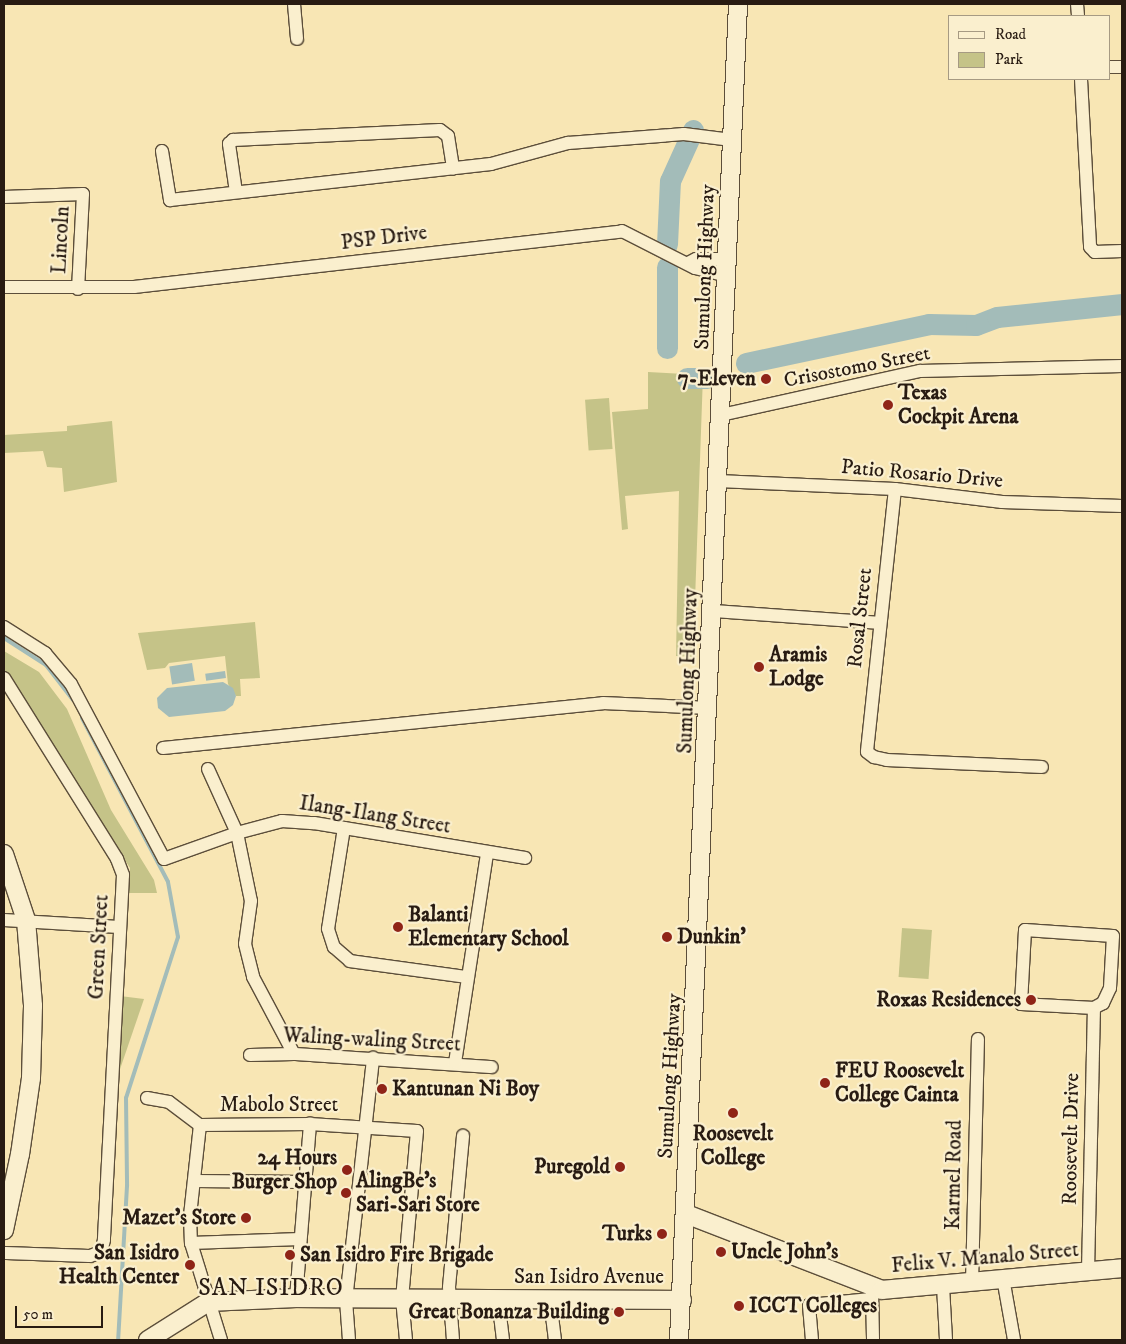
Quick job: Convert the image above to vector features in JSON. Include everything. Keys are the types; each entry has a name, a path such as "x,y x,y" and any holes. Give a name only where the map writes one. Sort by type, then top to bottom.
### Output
{"street":[{"path":"294,4 297,39"},
{"name":"Sumulong Highway","path":"679,1340 709,708 738,4"},
{"path":"1081,80 1090,247 1095,252 1122,251"},
{"path":"236,192 229,144 233,140 440,130 448,136 453,169"},
{"path":"162,151 170,200 453,169 534,155 568,144 684,134 732,140"},
{"name":"Lincoln","path":"4,198 83,194 78,289"},
{"name":"PSP Drive","path":"4,287 78,289 134,287 622,231 688,263 727,267"},
{"name":"Crisostomo Street","path":"721,415 920,371 1122,366"},
{"name":"Patio Rosario Drive","path":"718,481 895,489 1002,502 1122,506"},
{"name":"Rosal Street","path":"895,489 879,623 868,752 874,757 887,760 1042,767"},
{"path":"713,611 879,623"},
{"name":"Ilang-Ilang Street","path":"4,627 45,653 71,684 164,859 237,833 282,821 344,828 525,858"},
{"name":"Green Street","path":"4,678 118,859 123,875 104,1240 101,1252 90,1256 4,1253"},
{"path":"163,748 603,703 709,708"},
{"path":"208,769 237,833 251,902 245,944 253,977 294,1054"},
{"path":"344,828 328,929 334,947 350,961 467,978"},
{"path":"455,1063 487,853"},
{"path":"4,854 26,920 33,1006 31,1078 20,1154 4,1230"},
{"path":"4,920 119,927"},
{"path":"1025,930 1113,936 1110,988 1103,1003 1094,1008 1021,1004 1025,930"},
{"name":"Roosevelt Drive","path":"1088,1271 1094,1008"},
{"name":"Karmel Road","path":"972,1282 978,1039"},
{"name":"Waling-waling Street","path":"250,1055 294,1054 455,1063 492,1067"},
{"path":"349,1340 346,1300 373,1058"},
{"path":"147,1098 169,1102 200,1125"},
{"path":"296,1298 310,1124"},
{"name":"Mabolo Street","path":"221,1340 191,1243 190,1216 200,1125 366,1125 417,1131 402,1299"},
{"path":"453,1340 448,1298 463,1136"},
{"path":"195,1181 305,1182"},
{"name":"Felix V. Manalo Street","path":"686,1214 872,1293 1002,1278 1122,1268"},
{"path":"191,1243 300,1239"},
{"path":"1002,1278 1014,1340"},
{"path":"943,1286 946,1340"},
{"path":"812,1340 809,1304 872,1293 873,1340"},
{"name":"San Isidro Avenue","path":"148,1340 208,1302 296,1298 346,1300 448,1298 682,1300"},
{"path":"402,1299 406,1340"},
{"path":"498,1299 503,1340"},
{"path":"550,1300 555,1340"}],"green space":[{"path":"648,372 703,375 693,657 676,656 679,491 625,496 628,529 622,530 612,412 648,409"},
{"path":"609,398 613,449 589,451 585,400"},
{"path":"112,421 117,482 64,492 62,468 47,467 43,451 4,453 4,435 67,431 67,426"},
{"path":"255,622 260,678 240,679 241,696 236,696 228,684 225,656 169,663 165,668 147,670 138,633"},
{"path":"4,651 39,672 67,709 111,810 154,880 157,893 129,893 130,868 4,671"},
{"path":"902,928 932,930 929,979 899,977"},
{"path":"120,996 144,999 117,1078"}],"water":[{"path":"192,663 195,681 172,684 169,667"},
{"path":"225,671 226,678 206,681 205,674"},
{"path":"223,682 233,688 236,696 233,705 225,711 169,717 158,708 157,698 167,688"}],"waterway":[{"path":"667,244 670,181 693,130"},
{"path":"667,267 667,348"},
{"path":"746,363 929,324 976,325 997,317 1122,304"},
{"path":"687,378 707,378"},
{"path":"4,638 46,665 73,700"},
{"path":"82,718 168,882 178,937 126,1098 127,1186 118,1340"}],"place":[{"name":"7-Eleven","path":"766,379"},
{"name":"Texas Cockpit Arena","path":"888,405"},
{"name":"Aramis Lodge","path":"759,667"},
{"name":"Balanti Elementary School","path":"398,927"},
{"name":"Dunkin'","path":"667,937"},
{"name":"Roxas Residences","path":"1031,1000"},
{"name":"FEU Roosevelt College Cainta","path":"825,1083"},
{"name":"Kantunan Ni Boy","path":"382,1089"},
{"name":"Roosevelt College","path":"733,1113"},
{"name":"Puregold","path":"620,1167"},
{"name":"24 Hours Burger Shop","path":"347,1170"},
{"name":"AlingBe's Sari-Sari Store","path":"346,1193"},
{"name":"Mazet's Store","path":"246,1218"},
{"name":"Turks","path":"662,1234"},
{"name":"Uncle John's","path":"721,1252"},
{"name":"San Isidro Fire Brigade","path":"290,1255"},
{"name":"San Isidro Health Center","path":"190,1265"},
{"name":"ICCT Colleges","path":"739,1306"},
{"name":"Great Bonanza Building","path":"619,1312"}],"district":[{"name":"SAN ISIDRO","path":"271,1289"}]}
